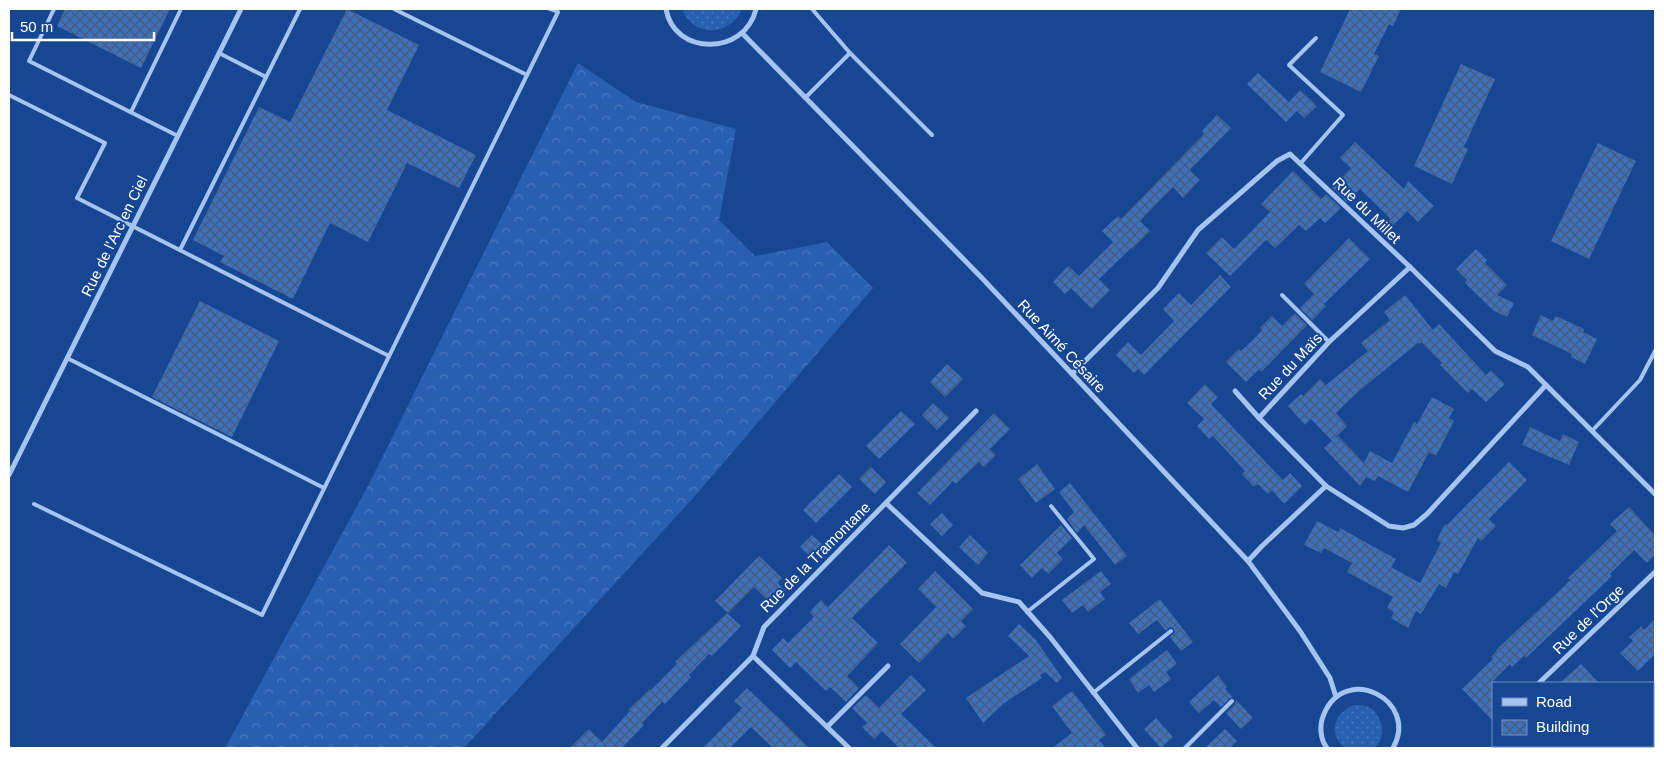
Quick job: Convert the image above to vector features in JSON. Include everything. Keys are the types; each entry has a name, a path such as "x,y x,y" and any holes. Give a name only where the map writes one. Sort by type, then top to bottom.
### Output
{"street":[{"name":"Rue de l'Arc en Ciel","path":"9,475 241,9"},
{"path":"666,9 674,28 685,38 699,44 714,45 729,41 742,33 749,25 756,9"},
{"name":"Rue Aimé Césaire","path":"742,33 981,277 1248,561 1300,631 1330,678 1336,697"},
{"name":"Rue du Millet","path":"1072,374 1158,288 1198,230 1277,161 1290,154 1410,267 1495,351 1528,367 1655,494"},
{"name":"Rue du Maïs","path":"1410,267 1329,342 1259,418 1326,486 1389,526 1403,528 1414,525 1427,514 1546,385"},
{"path":"1236,391 1259,418"},
{"name":"Rue de la Tramontane","path":"662,748 753,656 764,627 976,412"},
{"path":"1248,561 1326,486"},
{"path":"886,503 982,593 1019,602 1050,637 1137,748"},
{"name":"Rue de l'Orge","path":"1540,682 1655,572"},
{"path":"753,656 849,748"},
{"path":"827,727 888,666"},
{"path":"1326,748 1321,732 1322,719 1327,707 1336,697 1348,691 1361,689 1374,692 1385,698 1394,708 1398,721 1395,748"}],"lane":[{"path":"54,9 29,61 178,136"},
{"path":"131,112 181,9"},
{"path":"180,250 300,9"},
{"path":"394,9 527,75"},
{"path":"34,504 262,615 558,12 550,9"},
{"path":"812,9 850,53 932,135"},
{"path":"1300,164 1343,115 1289,65 1316,38"},
{"path":"805,98 850,53"},
{"path":"219,54 266,77"},
{"path":"9,95 105,143 77,198 389,356"},
{"path":"1282,295 1329,342"},
{"path":"1592,431 1640,380 1655,351"},
{"path":"67,358 324,488"},
{"path":"1027,612 1094,559 1051,506"},
{"path":"1093,693 1171,631"},
{"path":"1185,748 1232,702"}],"green space":[{"path":"682,9 742,9 729,25 712,30 703,29 695,25 687,18"},
{"path":"578,63 636,102 736,129 719,220 755,256 827,242 873,288 695,496 464,748 225,748 368,486"},
{"path":"1354,705 1370,708 1378,716 1382,733 1378,744 1373,748 1345,748 1336,736 1335,724 1338,718"}],"building":[{"path":"65,9 170,9 141,68 57,26"},
{"path":"347,9 419,45 387,110 476,155 459,188 407,163 368,242 330,223 293,299 220,262 224,256 193,240 259,107 290,122"},
{"path":"1350,9 1401,9 1393,26 1389,24 1374,54 1379,56 1361,92 1320,72"},
{"path":"1461,64 1495,79 1464,147 1468,149 1452,184 1414,166"},
{"path":"1258,73 1289,102 1300,90 1317,106 1304,118 1297,111 1286,122 1247,84"},
{"path":"1217,115 1231,128 1190,170 1200,180 1183,198 1173,187 1140,221 1150,231 1099,279 1110,290 1092,309 1071,288 1065,294 1053,282 1068,266 1079,276 1113,242 1102,231 1118,216 1121,219 1204,134 1202,131"},
{"path":"1355,142 1404,189 1408,181 1434,206 1418,222 1407,211 1387,232 1385,230 1390,218 1360,189 1347,202 1332,187 1351,168 1340,158"},
{"path":"1598,143 1636,161 1589,259 1551,241"},
{"path":"1293,171 1321,199 1326,194 1341,208 1325,223 1320,218 1306,231 1299,225 1275,248 1266,240 1230,276 1206,253 1222,237 1234,249 1270,212 1261,204"},
{"path":"1349,238 1370,259 1324,304 1326,306 1312,320 1300,308 1314,294 1304,284"},
{"path":"1476,249 1487,260 1485,263 1507,285 1497,295 1514,303 1507,317 1494,311 1465,283 1467,280 1456,269"},
{"path":"1220,275 1231,287 1144,375 1138,369 1134,373 1116,355 1128,342 1141,355 1174,321 1163,309 1179,293 1191,305"},
{"path":"1405,295 1433,330 1439,324 1486,375 1491,370 1505,384 1486,402 1472,389 1468,393 1440,365 1442,363 1421,342 1360,390 1336,413 1347,426 1334,439 1338,436 1364,463 1370,451 1392,463 1414,422 1417,424 1432,397 1454,409 1449,418 1454,421 1436,456 1429,452 1408,492 1378,476 1375,481 1366,477 1360,486 1324,448 1332,441 1311,419 1305,425 1288,406 1301,394 1303,396 1320,379 1326,385 1368,351 1361,343 1390,320 1384,312"},
{"path":"200,301 279,341 232,437 152,397"},
{"path":"1295,313 1307,325 1261,372 1259,369 1246,382 1226,362 1239,349 1241,351 1252,341 1262,330 1260,328 1272,316 1282,326"},
{"path":"1541,315 1553,321 1556,316 1584,329 1583,332 1597,339 1585,364 1571,357 1572,354 1532,335"},
{"path":"947,364 963,379 945,397 930,382"},
{"path":"1205,384 1218,397 1211,404 1277,474 1283,480 1290,473 1302,486 1284,504 1272,490 1268,494 1258,484 1254,487 1242,474 1245,471 1213,436 1209,439 1197,426 1204,419 1187,403"},
{"path":"933,403 949,418 937,430 922,415"},
{"path":"901,411 915,424 879,459 866,446"},
{"path":"994,413 1010,429 990,449 996,455 984,467 979,462 956,484 953,481 930,505 917,493"},
{"path":"1530,427 1560,441 1563,434 1579,442 1569,465 1522,445"},
{"path":"1509,462 1527,480 1489,519 1496,526 1481,541 1478,538 1458,574 1454,572 1446,588 1439,584 1421,614 1416,611 1408,628 1391,618 1394,612 1387,608 1393,597 1347,572 1352,563 1324,548 1321,553 1304,545 1317,521 1338,532 1340,528 1396,559 1391,567 1420,583 1441,543 1437,540 1445,524 1447,525"},
{"path":"1037,464 1055,489 1036,503 1018,479"},
{"path":"871,467 886,482 875,494 859,479"},
{"path":"839,474 852,487 816,523 803,510"},
{"path":"1070,483 1127,556 1115,565 1084,525 1077,533 1067,519 1074,512 1059,492"},
{"path":"1629,507 1655,535 1655,555 1647,563 1634,550 1610,574 1612,576 1526,658 1524,656 1512,667 1510,664 1492,682 1492,720 1462,689 1493,659 1491,657 1496,650 1557,593 1570,580 1568,578 1617,531 1610,524"},
{"path":"942,513 953,525 942,536 930,524"},
{"path":"1061,525 1072,538 1057,553 1063,559 1048,574 1042,568 1032,578 1020,565"},
{"path":"812,535 824,546 812,558 800,547"},
{"path":"970,535 988,553 978,565 959,547"},
{"path":"889,545 907,563 852,618 878,643 847,676 859,688 846,702 830,687 826,691 796,662 790,668 772,650 783,638 788,643 814,617 810,612 821,600 828,607"},
{"path":"759,556 782,578 778,583 784,590 771,603 754,587 728,613 715,601"},
{"path":"935,571 973,609 961,621 966,626 953,639 948,633 919,663 900,644 936,607 918,589"},
{"path":"1101,571 1111,584 1100,592 1105,599 1088,612 1083,605 1072,613 1062,600"},
{"path":"1160,599 1193,642 1181,651 1170,637 1175,632 1173,628 1170,627 1166,631 1157,620 1138,634 1129,623"},
{"path":"727,613 741,626 712,656 709,654 689,675 691,677 665,704 662,702 642,723 644,725 622,748 570,748 589,729 602,742 630,711 628,710 651,690 677,664 675,662"},
{"path":"1655,619 1655,654 1638,671 1620,653 1633,641 1629,637 1641,626 1644,630"},
{"path":"1019,624 1036,640 1062,678 1057,683 1045,672 1040,675 1042,678 1003,704 983,723 966,698 1029,656 1008,636"},
{"path":"1167,650 1177,664 1166,672 1171,679 1154,692 1149,685 1138,693 1129,679"},
{"path":"1581,664 1598,682 1561,682"},
{"path":"911,675 926,690 901,714 936,748 899,748 882,731 874,739 862,727 867,723 852,708 866,695 879,708"},
{"path":"1218,675 1227,687 1225,689 1233,698 1230,698 1221,707 1214,700 1199,713 1189,702"},
{"path":"747,688 809,748 773,748 751,727 730,748 703,748 742,708 734,701"},
{"path":"1072,691 1106,735 1099,740 1106,748 1052,748 1072,733 1052,706"},
{"path":"1236,700 1253,718 1241,729 1226,713 1235,704"},
{"path":"1156,718 1173,737 1161,748 1144,729"},
{"path":"1225,729 1237,741 1230,748 1205,748"}]}
